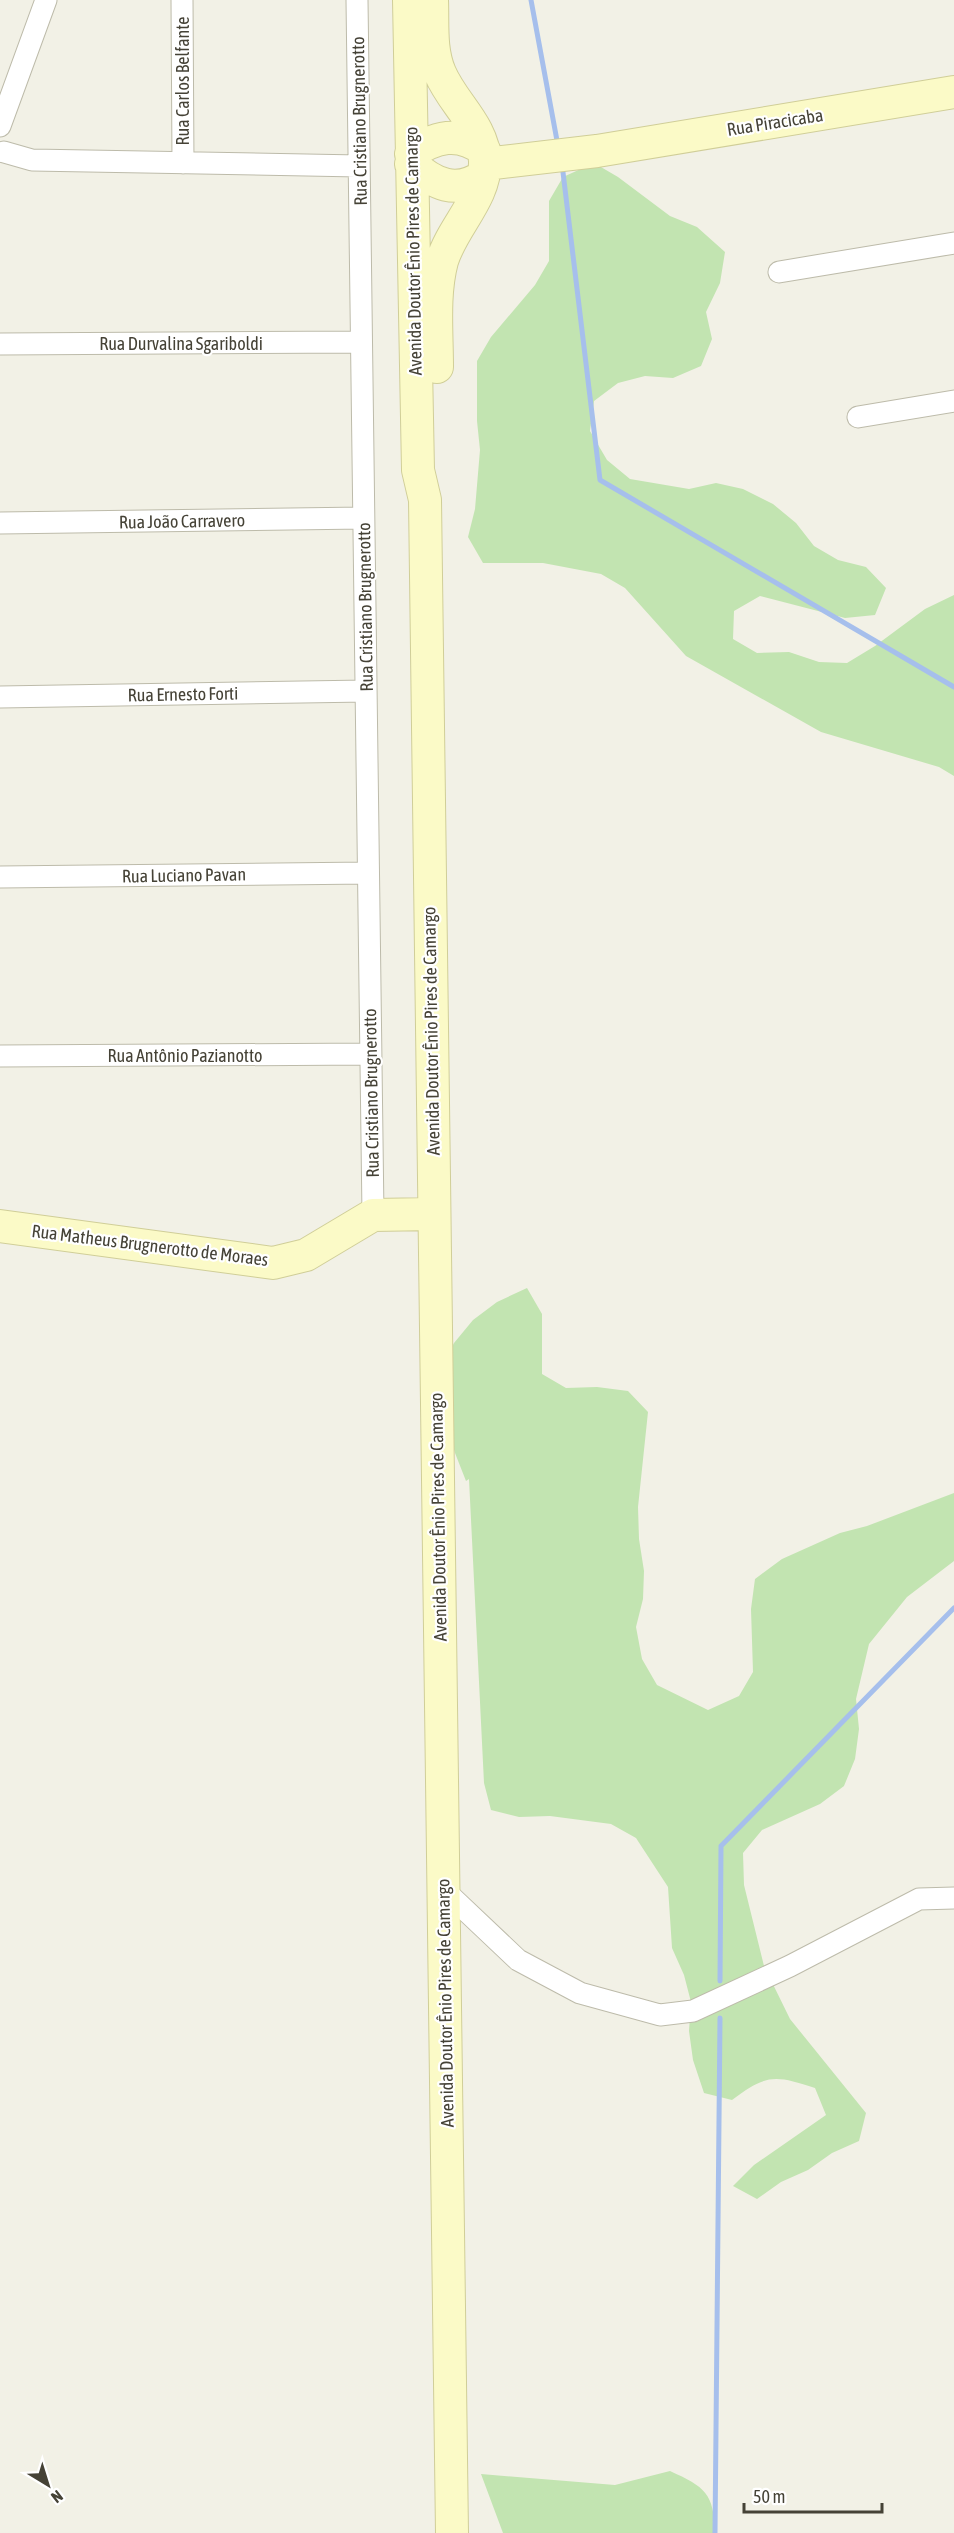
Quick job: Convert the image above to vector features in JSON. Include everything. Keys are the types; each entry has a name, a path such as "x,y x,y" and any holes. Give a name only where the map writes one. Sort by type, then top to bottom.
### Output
{"main road":[{"name":"Avenida Doutor Ênio Pires de Camargo","path":"409,0 418,470 425,500 452,2533"},
{"path":"432,0 433,46 439,70 448,89 474,124 484,163"},
{"name":"Rua Piracicaba","path":"484,163 597,151 954,92"},
{"path":"450,137 469,141 484,163 467,185 448,186 428,178 411,159 430,141 450,137"},
{"name":"Avenida Doutor Ênio Pires de Camargo","path":"425,500 437,471 438,278 449,243 475,199 484,163"},
{"path":"373,1215 433,1215"},
{"name":"Rua Matheus Brugnerotto de Moraes","path":"0,1226 273,1263 306,1255 373,1215"}],"street":[{"path":"0,126 46,0"},
{"name":"Rua Carlos Belfante","path":"182,0 183,163"},
{"name":"Rua Cristiano Brugnerotto","path":"357,0 373,1215"},
{"path":"1,147 32,160 359,166"},
{"path":"779,272 954,243"},
{"name":"Rua Durvalina Sgariboldi","path":"0,344 361,342"},
{"path":"858,417 954,401"},
{"name":"Rua João Carravero","path":"0,523 363,518"},
{"name":"Rua Ernesto Forti","path":"0,697 366,691"},
{"name":"Rua Luciano Pavan","path":"0,877 368,873"},
{"name":"Rua Antônio Pazianotto","path":"0,1056 370,1054"},
{"path":"443,1888 518,1960 580,1993 660,2015 693,2012 790,1966 919,1899 954,1898"}],"green space":[{"path":"594,163 618,177 670,216 697,227 725,252 720,283 706,312 712,339 701,366 673,378 645,376 618,383 594,401 590,431 607,460 630,479 689,489 716,483 743,489 773,504 796,523 814,546 838,560 866,567 886,588 875,615 845,618 760,596 734,611 733,639 757,653 789,652 819,662 847,663 875,646 925,609 954,595 954,776 939,767 821,732 686,656 625,588 601,574 543,563 483,563 468,537 475,509 480,450 477,421 477,361 491,337 535,285 549,261 549,201 563,177"},
{"path":"527,1288 542,1314 542,1374 566,1388 597,1387 628,1391 648,1412 638,1507 639,1539 644,1571 643,1599 636,1627 642,1659 657,1685 708,1710 739,1696 753,1672 751,1609 755,1579 782,1559 840,1533 867,1526 954,1493 954,1561 907,1597 869,1644 856,1699 859,1729 855,1759 844,1786 820,1804 762,1830 743,1853 744,1885 764,1966 790,2019 866,2113 859,2141 832,2153 808,2170 781,2182 757,2199 733,2186 754,2165 826,2115 815,2088 790,2081 771,2079 754,2085 732,2100 704,2093 693,2060 689,2031 691,2002 684,1975 672,1948 668,1887 636,1838 611,1824 550,1816 519,1817 491,1810 484,1783 469,1479 466,1481 448,1426 441,1368 454,1343 473,1320 497,1302"},
{"path":"670,2471 692,2482 705,2493 710,2500 715,2533 503,2533 481,2474 615,2485"}],"waterway":[{"path":"531,0 558,146"},
{"path":"562,164 600,480 954,687"},
{"path":"720,1981 721,1846 954,1608"},
{"path":"715,2533 720,2018"}]}
